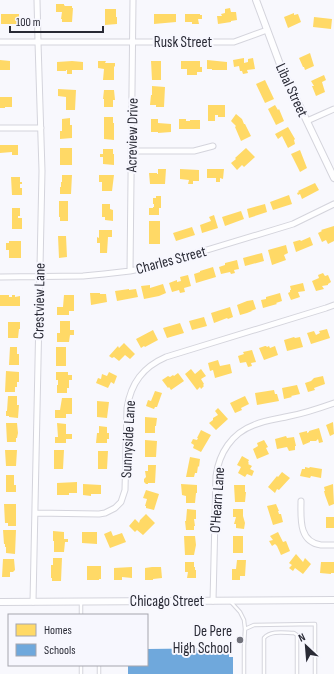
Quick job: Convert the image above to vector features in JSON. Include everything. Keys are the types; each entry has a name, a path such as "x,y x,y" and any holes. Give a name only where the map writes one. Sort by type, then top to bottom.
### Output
{"street":[{"name":"Crestview Lane","path":"33,602 42,171 38,0"},
{"name":"Acreview Drive","path":"130,271 133,0"},
{"name":"Libal Street","path":"256,0 281,67 334,178"},
{"name":"Rusk Street","path":"0,42 234,42 267,30"},
{"path":"307,121 334,109"},
{"path":"0,128 41,128"},
{"path":"132,151 194,151 213,146"},
{"name":"Charles Street","path":"0,277 83,276 130,271 154,266 293,224 334,204"},
{"name":"Sunnyside Lane","path":"34,513 99,514 110,511 121,502 125,490 127,408 129,398 136,381 144,371 154,363 166,357 326,308 334,304"},
{"name":"O'Hearn Lane","path":"213,601 216,476 217,467 225,449 237,434 254,425 334,403"},
{"path":"301,500 302,528 308,537 318,544 334,545"},
{"name":"Chicago Street","path":"0,602 334,600"}],"lane":[{"path":"230,601 240,612 244,620 244,674"},
{"path":"81,602 81,614"},
{"path":"245,629 254,625 315,624 315,674"},
{"path":"264,674 264,638 267,634 272,633 294,633 297,635 297,674"}],"building: Homes":[{"path":"56,4 72,6 72,22 62,22 62,12 56,12"},
{"path":"230,8 231,12 236,12 237,20 218,24 217,16 222,16 221,14 225,13 225,9"},
{"path":"105,9 116,9 117,24 105,25"},
{"path":"294,13 294,15 298,14 301,22 288,28 284,17"},
{"path":"1,14 19,14 19,24 1,24"},
{"path":"154,14 176,14 176,22 154,24"},
{"path":"185,14 200,14 202,15 202,19 198,19 199,24 185,22"},
{"path":"314,17 332,19 331,29 313,27"},
{"path":"310,53 314,66 305,70 299,58"},
{"path":"244,58 244,63 248,62 248,59 253,58 255,69 247,70 248,73 243,74 242,71 240,71 239,66 234,67 233,60"},
{"path":"0,60 10,61 10,70 0,70"},
{"path":"207,60 227,62 227,70 207,69"},
{"path":"98,61 115,63 114,80 103,80 104,69 98,68"},
{"path":"151,61 161,61 161,80 152,80"},
{"path":"181,61 200,61 202,72 197,72 197,75 187,75 187,69 181,69"},
{"path":"57,62 83,62 83,70 72,70 72,74 67,74 67,70 57,71"},
{"path":"324,75 326,80 322,82 325,92 316,96 312,86 314,86 311,81"},
{"path":"265,80 274,99 265,103 256,84"},
{"path":"152,86 165,87 164,107 150,105"},
{"path":"58,89 76,90 75,110 66,110 66,97 58,96"},
{"path":"104,90 114,90 115,100 113,100 113,107 104,107"},
{"path":"0,97 12,97 12,107 0,108"},
{"path":"208,105 225,105 225,117 218,117 218,115 215,115 215,121 208,121"},
{"path":"275,105 278,110 279,109 284,121 276,125 268,109"},
{"path":"236,114 242,119 251,136 241,141 235,127 236,126 231,121"},
{"path":"104,117 113,117 114,140 104,139"},
{"path":"70,118 70,125 72,125 72,138 60,139 62,119"},
{"path":"151,119 158,119 158,123 171,124 171,132 151,132"},
{"path":"179,119 186,119 186,121 200,120 200,129 179,129"},
{"path":"288,127 295,139 295,144 288,148 282,136 278,139 275,134"},
{"path":"0,145 18,145 18,155 12,155 12,152 0,153"},
{"path":"60,148 72,148 72,165 60,165"},
{"path":"246,148 255,157 244,167 242,165 237,170 231,163"},
{"path":"103,149 113,149 114,165 103,164 103,157 100,157 100,154 103,154"},
{"path":"300,150 307,168 300,172 291,154"},
{"path":"158,169 166,169 165,184 150,184 149,173 158,174"},
{"path":"180,169 199,170 199,181 193,181 193,184 188,184 189,180 180,179"},
{"path":"207,169 224,169 223,179 220,178 220,182 216,182 216,178 207,178"},
{"path":"62,175 72,175 71,194 60,194"},
{"path":"99,175 114,175 112,191 102,191 102,182 99,182"},
{"path":"11,177 20,177 20,182 22,182 22,184 20,184 20,188 22,188 22,195 12,195"},
{"path":"315,183 319,190 302,199 300,194 298,195 298,191"},
{"path":"289,195 292,204 273,210 270,202"},
{"path":"156,196 161,196 161,208 159,208 159,215 149,215 149,208 154,207 153,198 156,198"},
{"path":"59,201 68,201 68,221 60,221"},
{"path":"102,204 110,204 110,209 113,210 113,221 105,220 105,217 102,217"},
{"path":"265,204 267,212 249,218 247,209"},
{"path":"12,208 20,208 20,216 18,216 18,218 22,218 22,229 12,229"},
{"path":"241,211 244,219 225,226 222,217"},
{"path":"214,215 218,228 202,233 200,225 211,221 209,217"},
{"path":"149,221 160,221 160,244 149,244"},
{"path":"334,226 334,241 328,244 326,240 322,242 318,233 322,231 321,230"},
{"path":"192,227 195,235 176,241 173,233"},
{"path":"99,230 112,230 112,237 108,237 107,253 100,253 100,243 97,243 97,237 99,238"},
{"path":"58,236 66,236 67,257 59,258"},
{"path":"310,237 313,245 296,252 293,242 301,241"},
{"path":"9,241 21,241 21,258 9,258 9,250 6,250 6,243 9,243"},
{"path":"286,245 288,253 284,255 286,260 272,265 268,250"},
{"path":"262,253 264,261 245,266 243,258"},
{"path":"237,260 239,269 234,270 235,273 231,274 230,272 221,274 219,267 225,265 225,263"},
{"path":"213,267 216,277 196,283 194,274"},
{"path":"323,273 325,276 328,275 331,282 328,285 322,286 324,289 316,291 312,281 319,278 318,275"},
{"path":"188,275 191,286 184,288 185,292 180,293 179,290 172,292 169,283 177,280 177,282 181,281 180,277"},
{"path":"303,283 305,291 298,292 300,297 291,300 288,293 291,290 290,286"},
{"path":"163,284 166,293 144,299 141,286 150,285 150,288"},
{"path":"136,289 138,297 117,301 115,291"},
{"path":"90,293 106,294 107,302 91,305"},
{"path":"280,293 282,301 263,308 261,300"},
{"path":"0,295 9,295 9,297 12,297 12,295 15,295 15,297 20,296 20,306 0,306"},
{"path":"64,295 74,295 74,311 69,311 69,315 57,315 57,307 63,307"},
{"path":"253,300 256,309 240,315 237,305"},
{"path":"230,307 233,317 214,323 211,313"},
{"path":"204,317 207,326 192,330 189,321"},
{"path":"60,321 70,321 70,330 74,330 74,335 70,335 69,342 57,342 57,333 60,333"},
{"path":"8,322 20,322 18,338 8,338"},
{"path":"180,323 184,333 167,338 163,328"},
{"path":"327,329 330,338 311,344 307,333 314,331 316,335 320,333 319,331"},
{"path":"153,330 158,340 141,348 136,339"},
{"path":"300,337 303,347 287,351 284,340"},
{"path":"124,343 135,354 130,359 125,355 119,361 114,357 112,358 109,356 118,346 119,348"},
{"path":"269,346 270,348 275,346 278,355 264,360 259,348"},
{"path":"10,347 17,347 17,354 19,354 19,365 9,365"},
{"path":"56,347 66,347 66,366 56,366"},
{"path":"252,350 256,362 251,363 252,366 248,367 246,362 240,363 238,356 244,354 243,352"},
{"path":"218,360 220,366 230,364 232,373 215,378 213,370 210,371 208,363"},
{"path":"191,369 195,374 201,369 206,376 201,379 204,386 201,389 200,387 197,390 185,374"},
{"path":"6,371 19,372 19,382 17,382 17,387 15,387 15,392 5,392"},
{"path":"56,372 68,372 68,375 72,375 72,380 69,380 69,388 67,388 67,393 57,393 58,380 56,380"},
{"path":"109,372 117,376 114,384 111,382 108,388 96,383 98,378 101,379 102,374 107,376"},
{"path":"178,373 184,381 171,390 162,380 168,376 174,376"},
{"path":"323,376 325,384 308,392 305,383 314,378"},
{"path":"297,385 300,394 284,399 282,388"},
{"path":"274,390 279,401 257,405 255,393"},
{"path":"155,391 162,393 157,407 154,409 146,406 148,400 151,401"},
{"path":"8,396 17,396 17,405 19,405 18,418 6,416"},
{"path":"245,396 249,404 241,408 242,410 235,413 230,403"},
{"path":"62,398 72,398 72,414 66,414 66,418 55,418 55,410 60,410"},
{"path":"97,401 109,402 107,418 97,417"},
{"path":"218,408 228,419 216,430 209,423 218,415 215,411"},
{"path":"145,417 157,418 155,433 145,433"},
{"path":"333,422 334,434 330,436 326,425"},
{"path":"6,423 17,423 18,433 16,442 7,442"},
{"path":"57,423 66,424 66,434 72,434 72,439 66,439 66,443 55,443 55,437 58,437"},
{"path":"99,426 107,427 109,439 107,439 107,443 96,443 97,433 99,433"},
{"path":"319,428 323,442 319,443 318,439 303,445 299,433 307,431 307,433"},
{"path":"201,430 211,435 201,452 193,448 194,445 191,443 193,439 197,440"},
{"path":"286,436 287,438 294,437 296,446 295,450 289,451 287,447 277,449 275,439"},
{"path":"145,440 157,441 156,457 145,457"},
{"path":"264,440 268,447 266,448 269,454 257,459 253,449 258,446 257,443"},
{"path":"5,450 17,450 16,466 6,466"},
{"path":"54,450 64,450 63,469 54,469"},
{"path":"98,451 108,451 107,469 98,469"},
{"path":"242,456 249,460 248,464 252,466 250,469 254,471 252,476 247,474 245,477 238,473 241,467 237,465"},
{"path":"190,457 200,459 199,467 198,466 197,473 195,473 194,477 186,477"},
{"path":"148,465 156,465 155,483 146,484 144,482 146,477 145,471 148,471"},
{"path":"305,467 322,469 321,478 300,476 302,469 305,469"},
{"path":"282,472 290,478 279,490 277,489 275,493 268,487"},
{"path":"6,475 14,475 16,492 6,492"},
{"path":"77,482 77,493 57,495 57,483"},
{"path":"83,484 101,485 101,494 91,494 91,496 83,495"},
{"path":"181,484 197,485 195,503 186,503 186,496 182,495"},
{"path":"333,484 334,504 329,506 324,487"},
{"path":"234,485 245,485 245,502 235,502"},
{"path":"146,490 159,494 154,510 146,508 145,506 147,499 143,498"},
{"path":"4,504 16,504 16,526 8,526 8,523 5,523"},
{"path":"276,504 283,522 273,525 267,506"},
{"path":"187,509 196,510 194,530 186,530 185,521"},
{"path":"233,509 243,509 245,523 244,529 236,528 236,524 234,524 236,517 233,517"},
{"path":"146,514 155,523 143,535 137,530 135,532 129,526 135,519 139,523"},
{"path":"326,517 334,517 334,528 326,528"},
{"path":"3,530 16,530 15,554 6,553"},
{"path":"53,531 64,532 64,539 68,539 68,542 65,542 64,552 54,552"},
{"path":"111,531 113,536 122,533 126,542 110,548 104,534"},
{"path":"82,532 97,532 97,544 82,543"},
{"path":"278,532 283,542 286,541 290,551 281,555 277,546 275,544 272,546 269,541 273,540 270,536"},
{"path":"184,536 195,536 196,545 194,555 185,555"},
{"path":"233,536 243,536 243,553 233,553"},
{"path":"296,554 303,562 305,558 311,564 303,574 295,568 293,571 289,568 292,565 289,563"},
{"path":"53,558 62,558 61,581 52,581 51,565 53,565"},
{"path":"3,559 14,559 15,570 10,572 10,577 2,577"},
{"path":"237,560 246,560 245,576 240,576 240,580 232,580 232,569 236,569"},
{"path":"185,562 194,562 196,578 187,578 188,572 185,572"},
{"path":"321,562 334,562 334,573 320,573"},
{"path":"87,566 101,566 101,579 87,580"},
{"path":"132,567 132,578 122,577 122,580 114,580 114,568"},
{"path":"161,567 162,578 145,580 145,568"}],"building: Schools":[{"name":"De Pere High School","path":"229,648 229,657 233,657 233,674 128,674 128,666 148,666 148,649"}],"place":[{"name":"De Pere High School","path":"240,640"}]}
